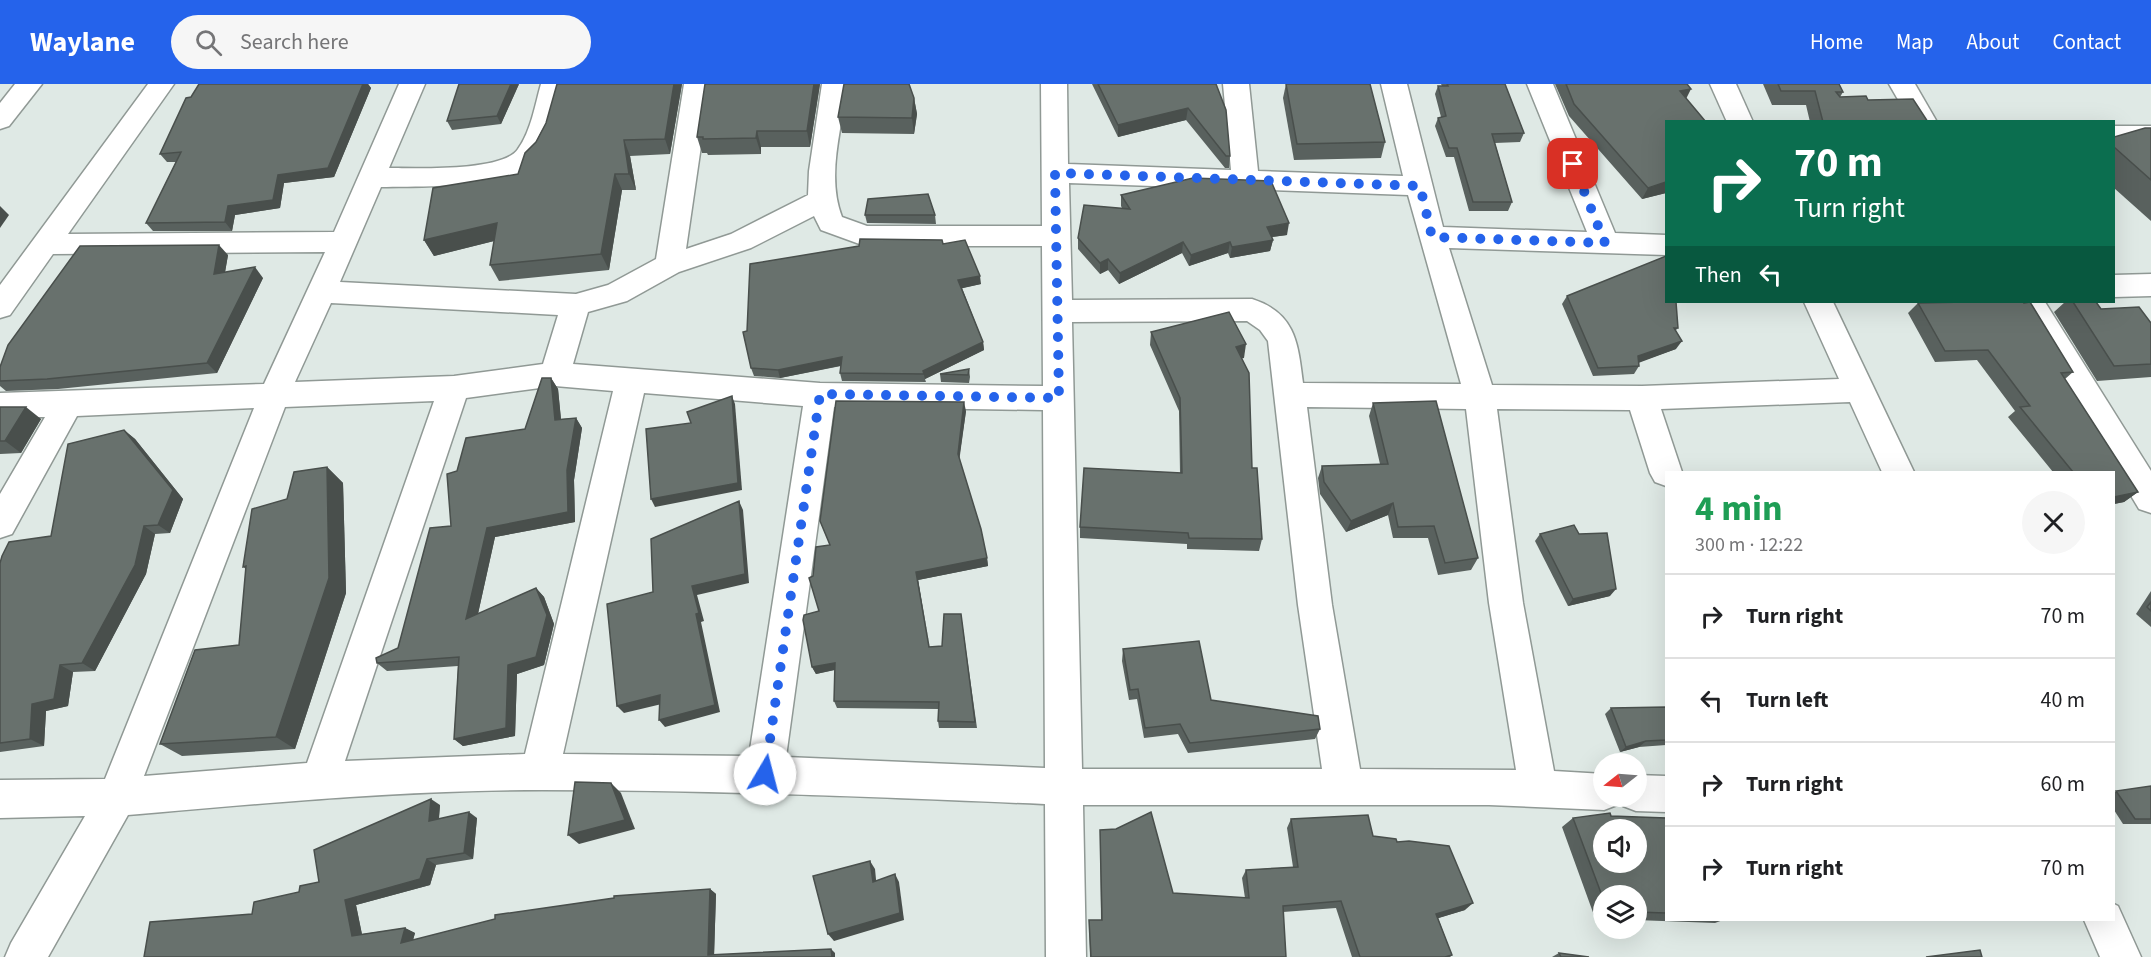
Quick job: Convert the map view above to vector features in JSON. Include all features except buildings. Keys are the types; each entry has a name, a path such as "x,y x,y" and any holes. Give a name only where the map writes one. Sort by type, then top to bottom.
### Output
{"street":[{"path":"0,120 29,84"},
{"path":"0,307 161,84"},
{"path":"25,957 117,797 274,396 344,243 412,84"},
{"path":"371,178 479,174 507,170 525,159 554,84"},
{"path":"669,265 697,84"},
{"path":"835,84 822,171 822,200 831,223 865,236 1056,236"},
{"path":"1054,84 1066,957"},
{"path":"1236,84 1245,180"},
{"path":"1394,84 1432,237 1480,396 1506,603 1538,789"},
{"path":"1540,84 1605,243"},
{"path":"1724,84 1739,120"},
{"path":"1902,84 1923,120"},
{"path":"2115,135 2151,135"},
{"path":"1055,173 1420,186"},
{"path":"321,292 576,305 617,292 669,265 741,241 822,200"},
{"path":"1432,237 1665,244"},
{"path":"44,244 344,243"},
{"path":"2115,286 2151,285"},
{"path":"1819,303 1898,471"},
{"path":"2031,303 2139,458 2151,499"},
{"path":"555,374 576,305"},
{"path":"1057,311 1252,310 1266,317 1275,326 1283,341 1315,605 1344,788"},
{"path":"0,405 454,388 555,374 820,394 1059,398"},
{"path":"540,772 631,381"},
{"path":"320,780 454,388"},
{"path":"1289,395 1642,398 1860,390"},
{"path":"765,774 820,394"},
{"path":"1642,398 1665,471"},
{"path":"0,524 68,404"},
{"path":"0,799 117,797 320,780 540,772 765,774 1064,787 1538,789 1593,792"},
{"path":"1647,793 1665,794"},
{"path":"2104,921 2121,957"}],"route":[{"path":"765,774 820,394 1059,398 1055,173 1420,186 1432,237 1605,243 1573,164"}]}
